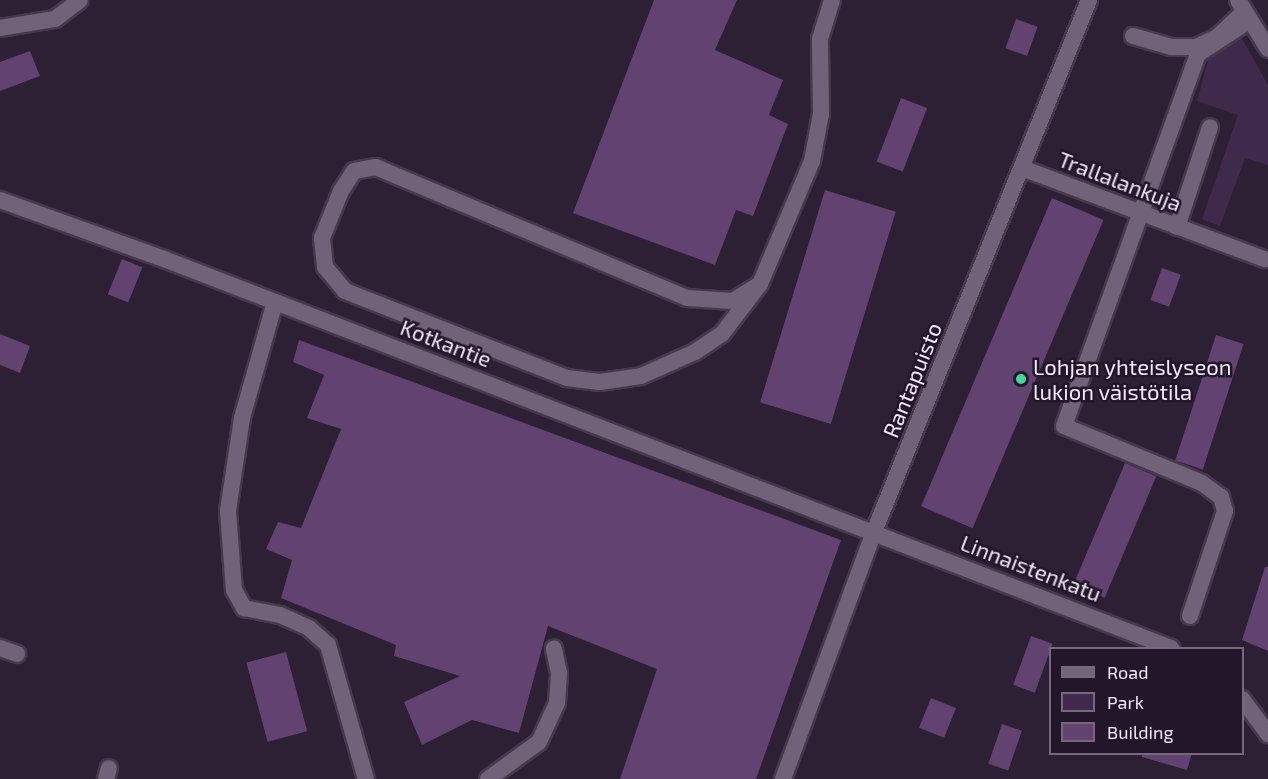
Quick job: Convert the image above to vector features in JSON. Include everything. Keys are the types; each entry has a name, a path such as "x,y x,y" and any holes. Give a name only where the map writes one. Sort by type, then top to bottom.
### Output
{"street":[{"path":"0,28 55,19 80,0"},
{"path":"760,284 733,301 687,298 376,167 354,171 341,191 322,238 326,267 345,291 567,378 600,382 641,376 695,352 722,334 760,284 813,161 820,114 820,39 832,0"},
{"name":"Rantapuisto","path":"783,779 874,532 1089,0"},
{"path":"1133,36 1171,47 1196,47 1217,37 1241,13"},
{"path":"1241,13 1268,49"},
{"path":"1190,616 1225,511 1221,496 1202,483 1064,426 1198,54 1241,13"},
{"path":"1177,227 1210,127"},
{"name":"Trallalankuja","path":"1022,168 1139,215 1202,235 1264,259"},
{"name":"Kotkantie","path":"0,200 275,302 874,532"},
{"path":"275,302 242,418 228,511 234,590 244,608 280,615 309,628 328,645 366,779"},
{"name":"Linnaistenkatu","path":"874,532 1168,647"},
{"path":"0,648 17,654"},
{"path":"488,779 539,742 557,703 559,673 554,649"},
{"path":"1244,701 1266,728"}],"green space":[{"path":"1240,35 1268,85 1268,165 1245,158 1220,226 1202,219 1238,115 1197,101 1209,57"}],"building":[{"path":"654,0 737,0 715,50 783,80 769,115 788,124 753,216 736,210 715,265 573,213"},
{"path":"1016,19 1038,27 1027,56 1005,48"},
{"path":"30,51 40,76 0,91 0,62"},
{"path":"901,98 927,108 903,172 877,161"},
{"path":"825,190 896,212 831,424 760,402"},
{"path":"1052,198 1104,220 973,528 921,506"},
{"path":"122,259 142,267 128,302 108,294"},
{"path":"1162,268 1181,275 1169,307 1150,300"},
{"path":"0,334 30,346 20,373 0,365"},
{"path":"1216,335 1244,344 1203,470 1175,461"},
{"path":"299,340 841,540 756,779 620,779 657,669 548,626 519,733 472,720 422,745 404,702 460,676 394,656 396,645 281,598 292,560 266,549 278,522 301,528 341,429 307,418 324,375 293,362"},
{"path":"1125,463 1156,476 1105,598 1073,585"},
{"path":"1265,567 1268,567 1268,651 1242,640"},
{"path":"1031,636 1053,644 1049,647 1049,654 1035,693 1013,685"},
{"path":"286,652 307,731 268,742 246,663"},
{"path":"931,698 956,708 944,738 919,728"},
{"path":"1002,724 1022,731 1008,771 988,764"},
{"path":"1142,755 1191,755 1187,770 1142,757"}],"place":[{"name":"Lohjan yhteislyseon lukion väistötila","path":"1021,379"}]}
